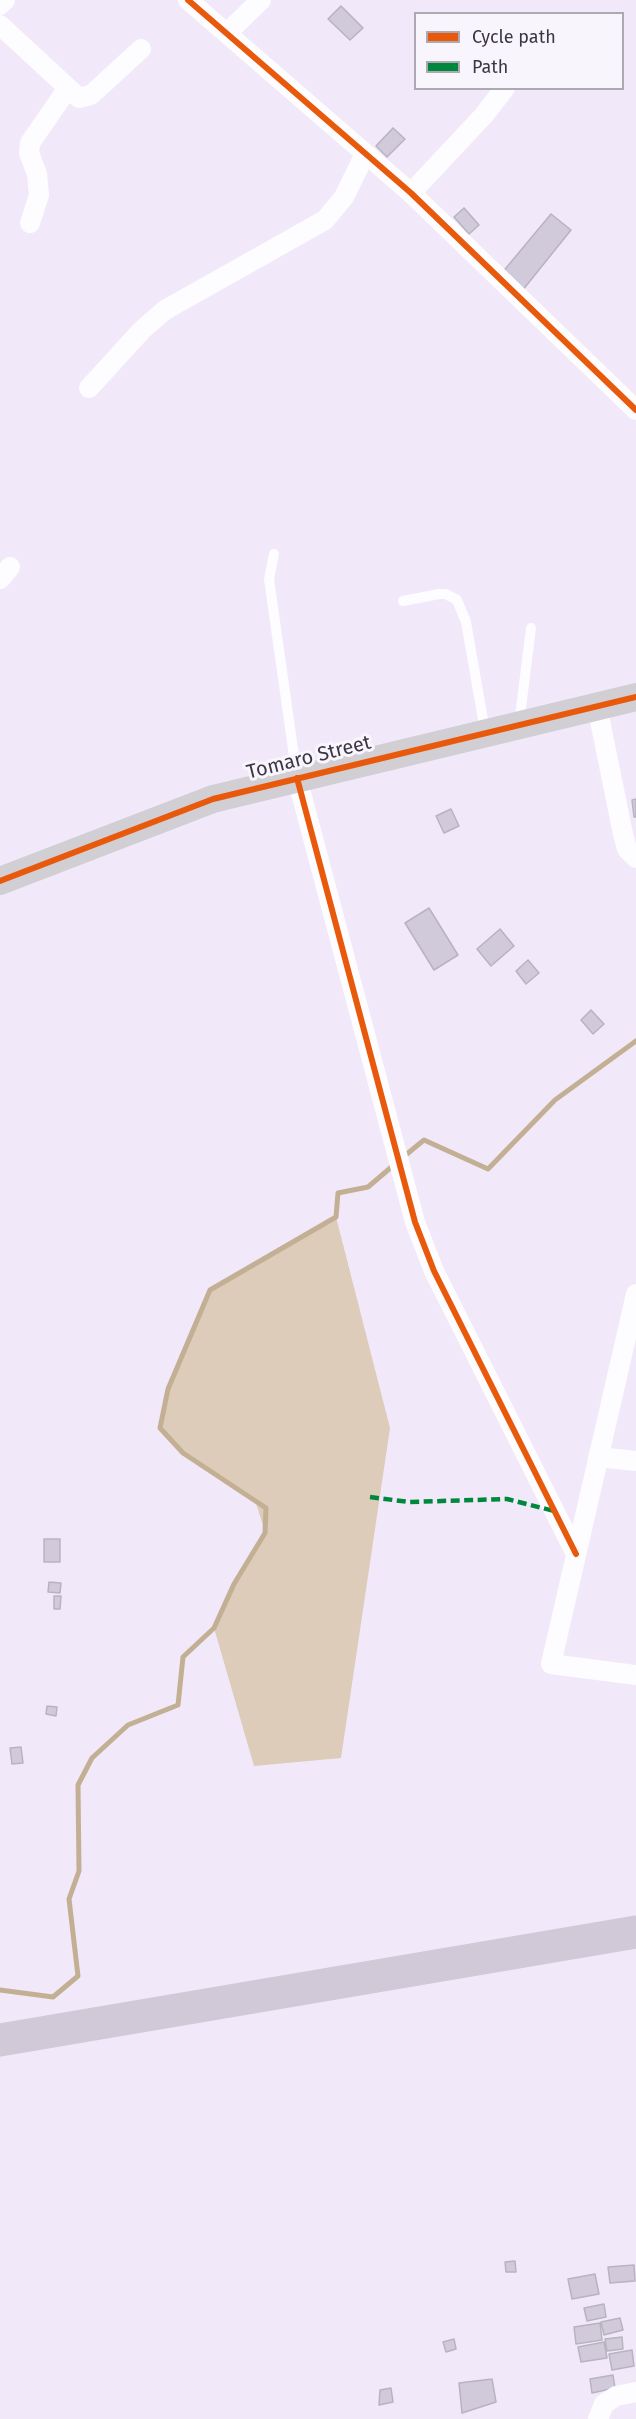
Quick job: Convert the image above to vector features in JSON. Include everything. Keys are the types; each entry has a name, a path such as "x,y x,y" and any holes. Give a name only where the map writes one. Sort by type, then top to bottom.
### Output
{"highway":[{"path":"0,2040 636,1932"},
{"path":"0,2053 636,1946"}],"street":[{"path":"0,5 5,0"},
{"path":"188,0 411,193 636,410"},
{"path":"227,33 261,0"},
{"path":"0,25 79,98 91,95 141,49"},
{"path":"30,223 39,195 37,174 29,153 30,143 68,88"},
{"path":"411,193 484,115 503,90"},
{"path":"89,388 142,330 165,310 326,220 344,197 365,154"},
{"name":"Tomaro Street","path":"0,881 213,799 636,697"},
{"path":"597,706 618,814 627,849 636,858"},
{"path":"297,778 415,1222 434,1270 576,1554"},
{"path":"636,1294 551,1664 636,1675"},
{"path":"598,1457 636,1461"},
{"path":"598,2419 604,2404 616,2396 636,2392"}],"lane":[{"path":"274,554 269,579 297,778"},
{"path":"403,601 446,594 453,596 460,605 467,628 486,733"},
{"path":"519,724 531,628"}],"shaded area":[{"path":"336,1217 390,1428 341,1758 254,1766 214,1628 234,1584 265,1532 255,1500 183,1453 160,1428 168,1389 210,1290"}],"building":[{"path":"341,6 363,28 350,40 328,19"},
{"path":"393,128 405,139 387,157 376,146"},
{"path":"464,208 479,225 469,234 454,217"},
{"path":"551,214 571,230 522,291 501,274"},
{"path":"636,799 636,817 634,817 632,800"},
{"path":"451,809 459,826 444,833 436,816"},
{"path":"429,908 458,955 434,970 405,923"},
{"path":"500,929 514,946 491,966 477,949"},
{"path":"528,960 539,973 526,984 516,971"},
{"path":"591,1010 604,1024 593,1034 581,1020"},
{"path":"44,1539 60,1539 60,1562 44,1562"},
{"path":"49,1582 61,1583 60,1593 48,1592"},
{"path":"54,1596 61,1596 60,1609 54,1609"},
{"path":"47,1706 57,1707 56,1716 46,1714"},
{"path":"21,1747 23,1763 12,1764 10,1748"},
{"path":"515,2261 516,2272 506,2272 505,2262"},
{"path":"634,2265 635,2281 610,2283 608,2267"},
{"path":"595,2274 599,2294 572,2299 568,2279"},
{"path":"604,2304 606,2317 587,2321 584,2308"},
{"path":"620,2318 623,2330 604,2335 601,2322"},
{"path":"600,2323 602,2340 576,2344 574,2327"},
{"path":"622,2337 623,2349 607,2351 605,2339"},
{"path":"454,2339 456,2349 446,2352 443,2342"},
{"path":"604,2342 607,2358 581,2362 578,2347"},
{"path":"632,2350 634,2366 612,2370 609,2354"},
{"path":"613,2375 615,2388 592,2393 590,2379"},
{"path":"492,2379 496,2402 462,2413 459,2383"},
{"path":"391,2388 393,2402 379,2405 380,2390"}],"waterway":[{"path":"402,1158 424,1140 488,1169 555,1100 636,1041"},
{"path":"0,1990 53,1997 78,1976 69,1899 79,1871 78,1785 92,1758 128,1725 178,1705 183,1657 214,1628 234,1584 265,1533 266,1508 183,1453 160,1428 168,1389 210,1290 336,1217 338,1193 368,1187 395,1164"}],"marked path":[{"path":"370,1497 409,1502 507,1499 554,1511"}],"cycle path":[{"path":"188,0 411,193 636,410"},
{"path":"0,881 213,799 636,697"},
{"path":"297,778 415,1222 434,1271 576,1554"}]}
